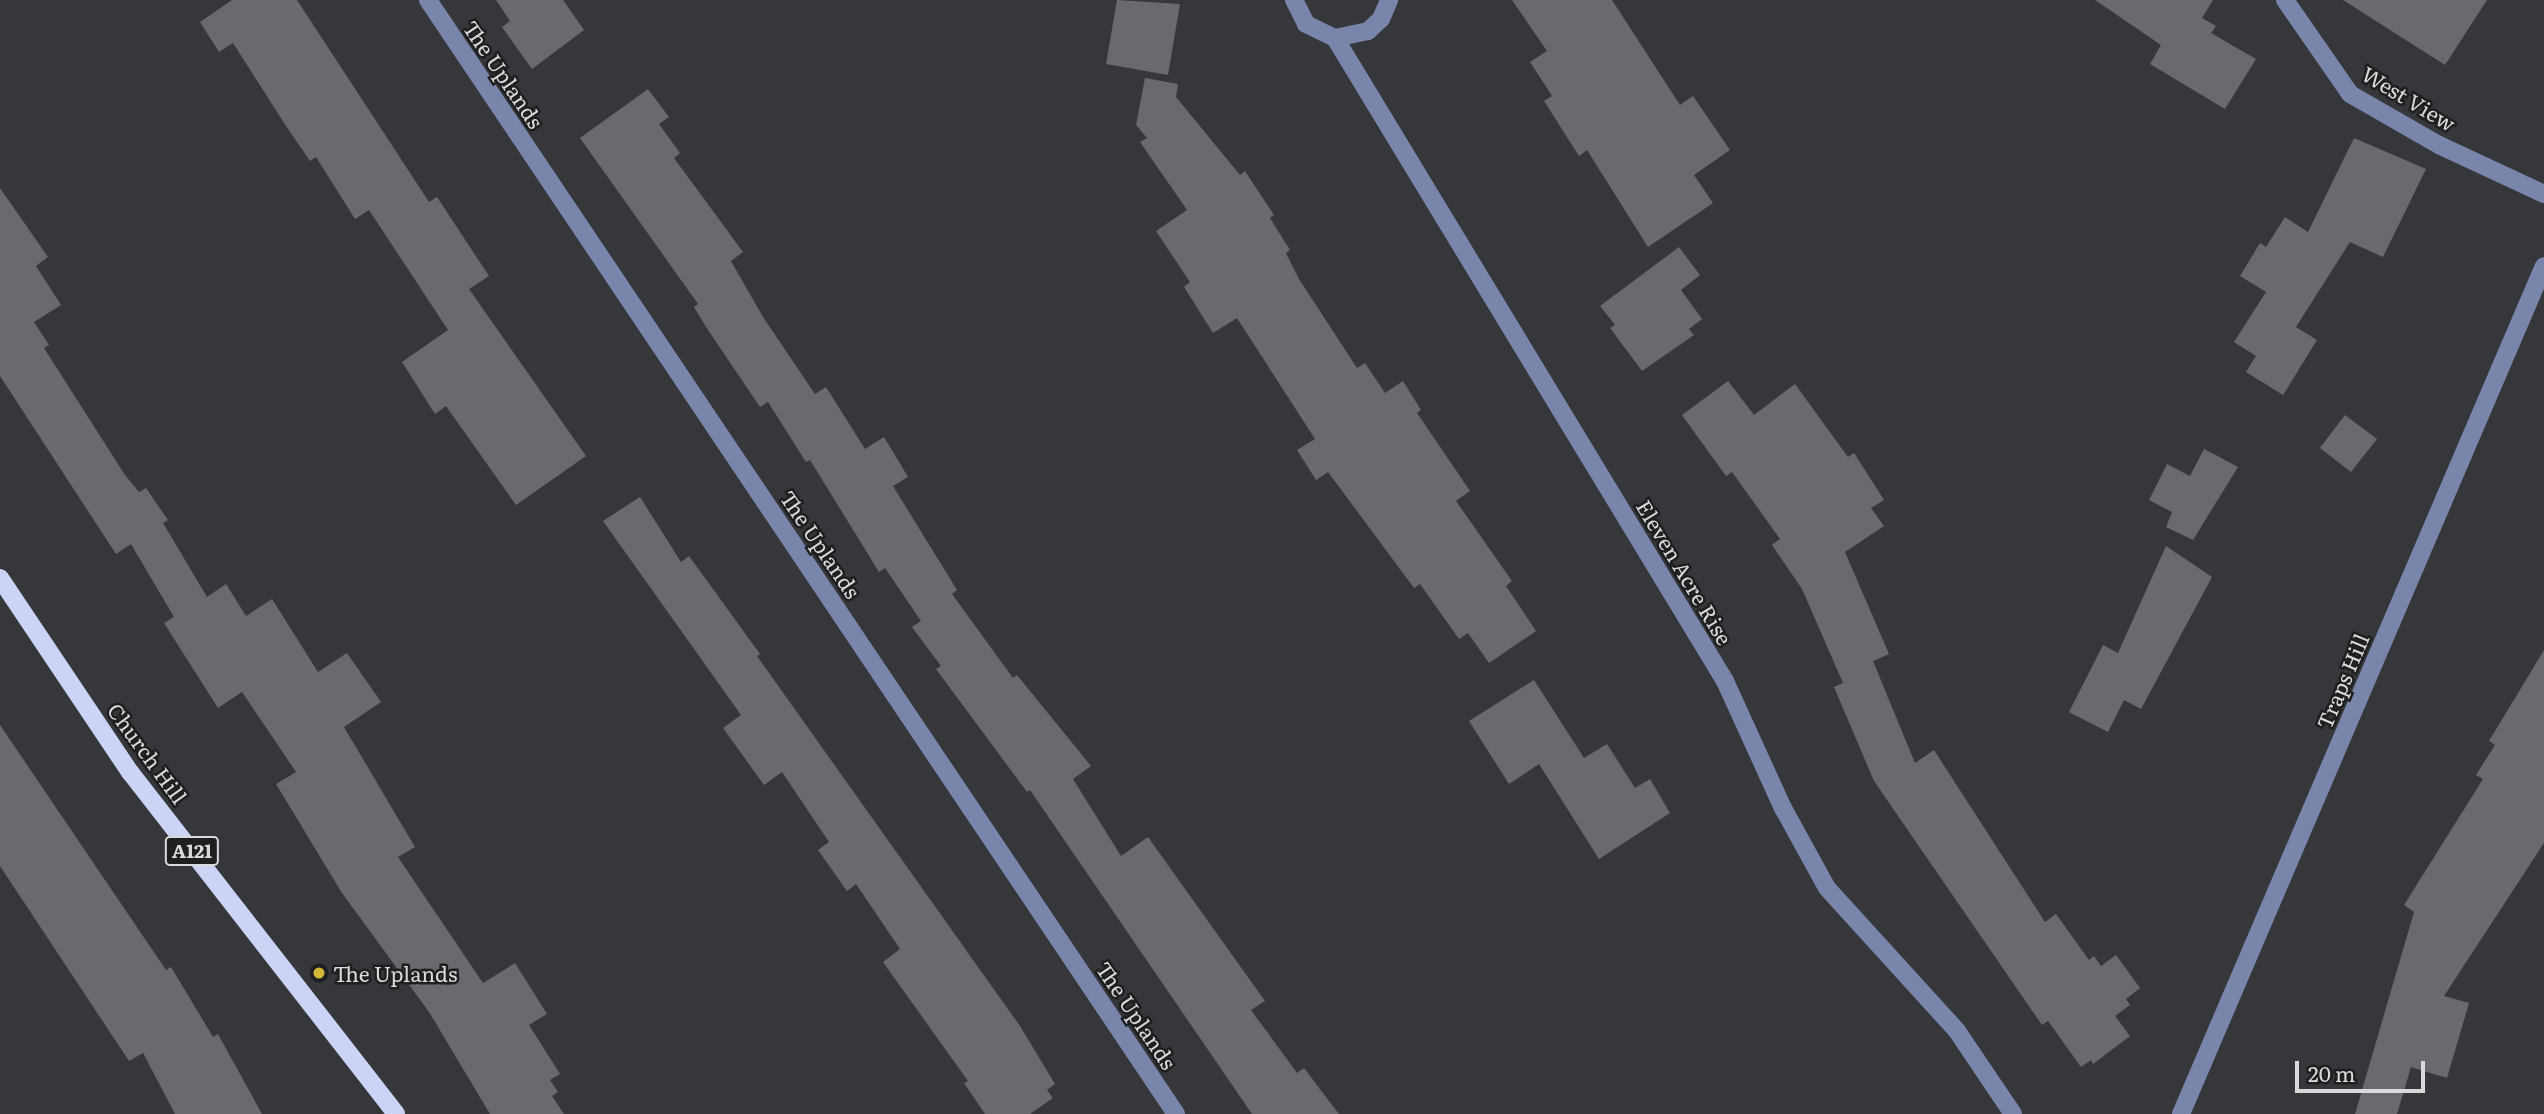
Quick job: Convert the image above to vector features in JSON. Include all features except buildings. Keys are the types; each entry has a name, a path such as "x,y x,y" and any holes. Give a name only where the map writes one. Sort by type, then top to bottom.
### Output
{"main road":[{"name":"Church Hill","path":"0,578 130,772 396,1114"}],"street":[{"name":"The Uplands","path":"428,0 1176,1114"},
{"path":"1294,0 1306,24 1335,38 1368,31 1381,19 1389,0"},
{"name":"West View","path":"2285,0 2350,94 2439,145 2544,194"},
{"name":"Eleven Acre Rise","path":"1335,38 1725,681 1783,808 1828,888 1956,1031 2013,1114"},
{"name":"Traps Hill","path":"2182,1114 2544,266"}],"place":[{"name":"The Uplands","path":"319,973"}]}
